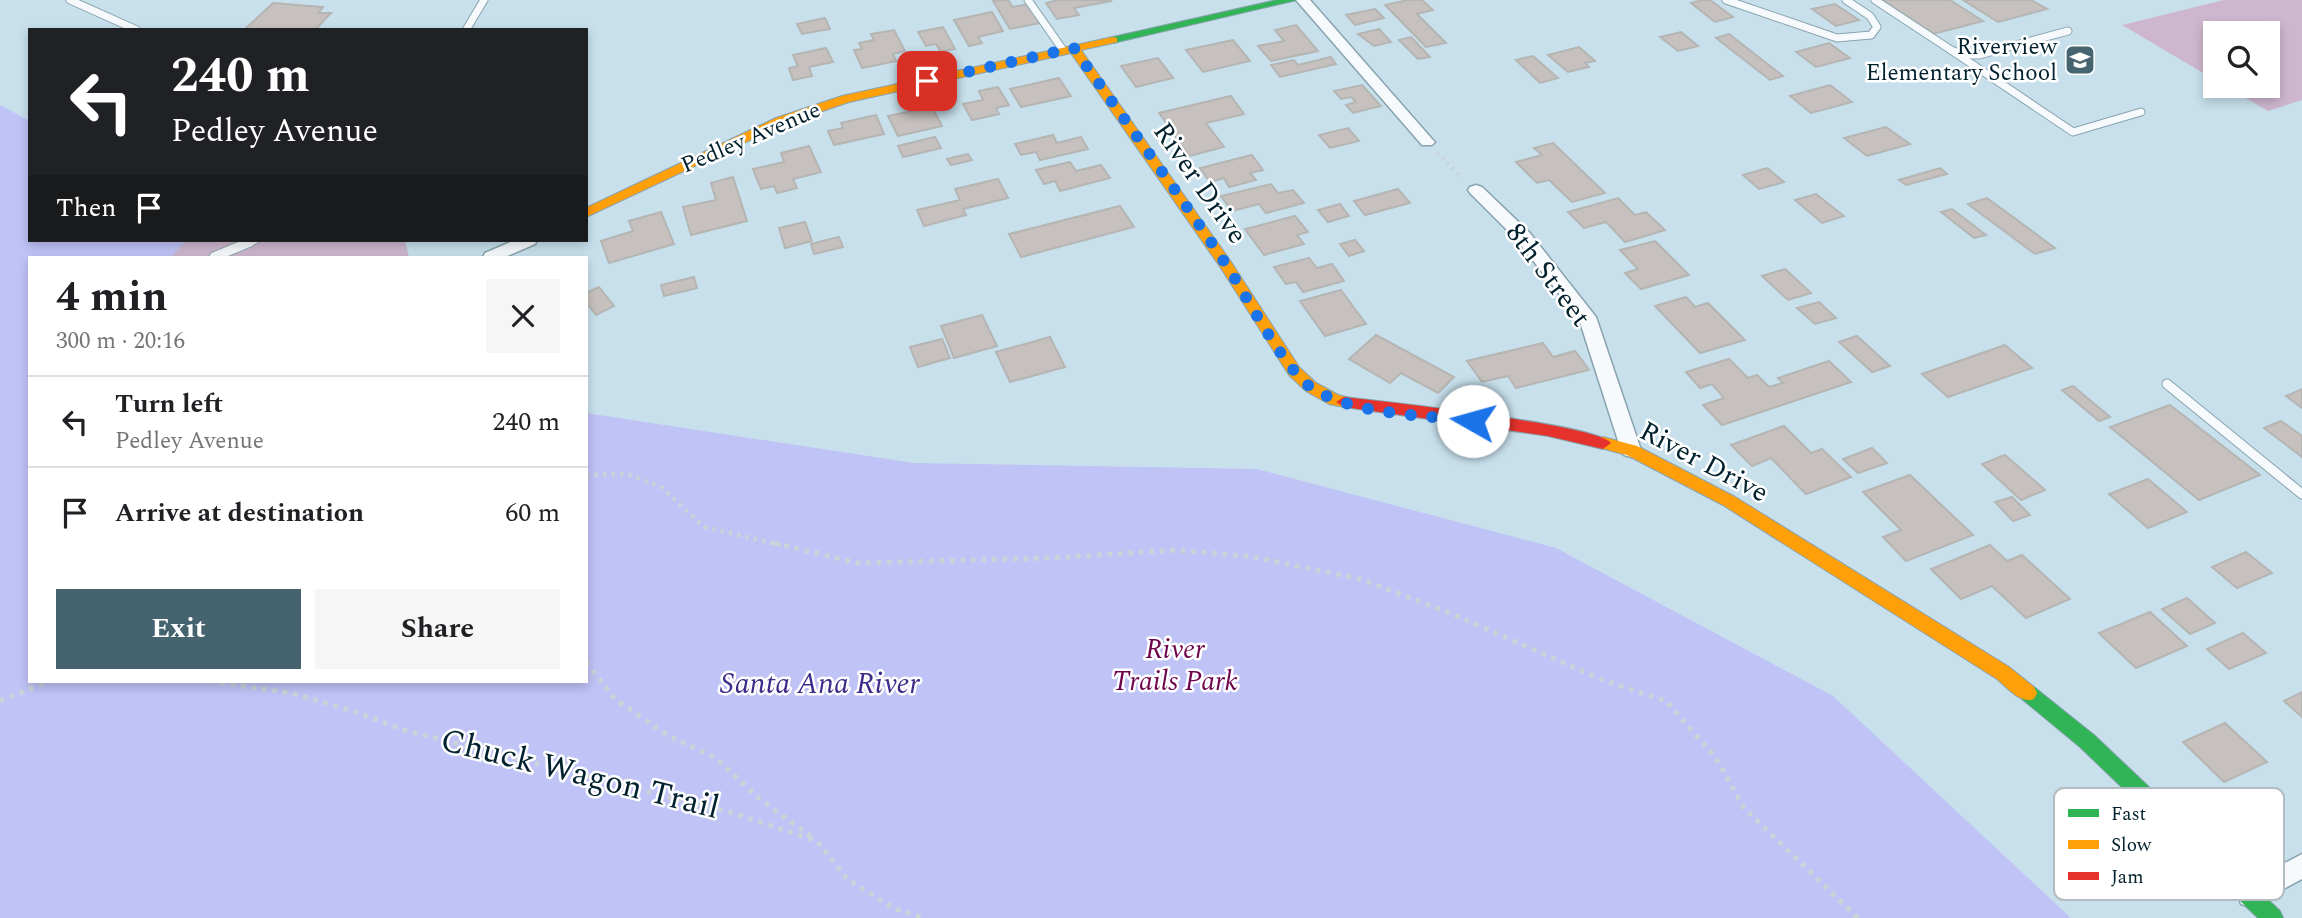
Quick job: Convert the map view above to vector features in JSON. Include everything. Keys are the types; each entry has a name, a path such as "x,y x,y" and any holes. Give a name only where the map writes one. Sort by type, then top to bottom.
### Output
{"street":[{"name":"Pedley Avenue","path":"588,212 780,121 809,110 846,99 1292,0"},
{"path":"1303,0 1427,142"},
{"name":"River Drive","path":"1068,49 1226,265 1294,371 1311,387 1334,400 1372,408 1548,430 1631,450 1728,501 2003,673 2087,740 2137,788"},
{"name":"8th Street","path":"1476,190 1523,236 1587,317 1631,450"},
{"path":"493,256 525,242"},
{"path":"2284,876 2302,866"},
{"name":"River Drive","path":"2254,900 2273,918"}],"lane":[{"path":"70,0 133,28"},
{"path":"468,28 484,0"},
{"path":"1028,0 1068,49"},
{"path":"1726,0 1744,8 1791,20 1830,37 1871,35 1877,27 1870,16 1846,0"},
{"path":"1875,0 2073,132 2141,112"},
{"path":"1951,50 1964,55 1979,55 2068,31"},
{"path":"216,256 250,242"},
{"path":"2167,384 2302,494"}],"path":[{"path":"1427,142 1476,190"},
{"path":"588,475 627,474 661,487 704,527 858,563 1049,558 1178,550 1254,557 1360,579 1450,613 1605,681 1666,701 1716,758 1744,808 1858,918"},
{"path":"588,665 615,699 667,735 716,758 756,796 817,841 848,879 895,909 925,918"},
{"path":"0,701 44,683"},
{"name":"Chuck Wagon Trail","path":"224,683 291,693 356,712 404,730 733,813 817,841"}],"shaded area":[{"path":"2224,0 2302,0 2302,100 2268,111 2246,98 2280,98 2280,21 2203,21 2203,73 2122,25"},
{"path":"140,242 405,242 409,256 51,256"}],"water":[{"name":"Santa Ana River","path":"0,105 28,120 28,242 185,242 172,256 28,256 28,683 588,683 588,413 914,463 1257,469 1556,548 1833,696 2071,918 0,918"}],"building":[{"path":"1008,0 1013,7 1028,4 1040,23 1010,29 993,1"},
{"path":"1058,0 1111,1 1074,8 1079,15 1057,19 1046,3"},
{"path":"1422,0 1433,10 1417,14 1446,43 1426,47 1385,5"},
{"path":"1710,0 1733,17 1715,22 1691,3"},
{"name":"Riverview Elementary School","path":"1882,0 1950,0 1983,21 1933,34"},
{"name":"Riverview Elementary School","path":"1963,0 2031,0 2047,9 1998,22"},
{"path":"273,3 323,7 318,13 331,13 317,28 246,28"},
{"path":"1835,4 1859,20 1836,26 1812,9"},
{"path":"1375,9 1384,18 1355,25 1346,15"},
{"path":"992,12 1003,31 978,37 982,43 969,46 954,20"},
{"path":"825,18 830,29 802,34 797,24"},
{"path":"1296,25 1318,51 1271,61 1258,46 1284,41 1275,30"},
{"path":"943,27 955,49 941,52 936,44 926,46 918,32"},
{"path":"1379,29 1391,42 1374,46 1358,34"},
{"path":"894,30 905,51 893,54 896,61 862,68 854,50 862,49 859,43 874,40 871,34"},
{"path":"1681,32 1698,46 1678,51 1660,37"},
{"path":"1729,34 1783,76 1770,80 1716,38"},
{"path":"1411,37 1430,57 1418,59 1399,40"},
{"path":"1233,40 1250,61 1203,72 1186,50"},
{"path":"1829,43 1850,58 1816,67 1796,52"},
{"path":"1579,47 1595,61 1585,63 1589,67 1568,72 1548,55"},
{"path":"826,48 833,62 809,67 812,76 793,80 789,68 798,66 793,55"},
{"path":"1533,56 1558,78 1540,83 1516,60"},
{"path":"1331,57 1336,64 1280,77 1271,65 1294,60 1298,65"},
{"path":"1158,58 1173,78 1136,87 1121,66"},
{"path":"1059,78 1071,96 1021,107 1010,89"},
{"path":"1362,85 1381,106 1353,113 1346,105 1356,102 1351,97 1341,99 1334,91"},
{"path":"1830,85 1852,102 1811,113 1790,96"},
{"path":"998,87 1009,105 996,108 999,114 972,120 963,104 983,100 979,91"},
{"path":"1231,96 1244,114 1206,123 1224,147 1189,156 1159,113"},
{"path":"932,107 942,126 898,136 888,116"},
{"path":"876,115 884,134 834,145 828,131 843,128 841,123"},
{"path":"1886,127 1910,144 1867,156 1844,138"},
{"path":"1348,128 1359,141 1330,148 1319,135"},
{"path":"1053,135 1057,143 1081,137 1088,149 1040,160 1036,152 1021,155 1015,144"},
{"path":"935,137 941,148 903,157 898,146"},
{"path":"1553,143 1605,193 1572,202 1549,180 1537,183 1516,162 1542,155 1534,148"},
{"path":"809,146 821,172 793,179 797,188 777,193 774,186 761,189 753,169 784,162 781,153"},
{"path":"968,154 972,160 951,165 947,159"},
{"path":"1252,155 1263,170 1250,173 1256,180 1229,187 1224,178 1210,182 1200,168"},
{"path":"1070,162 1076,171 1101,165 1110,178 1060,191 1055,181 1044,184 1036,170"},
{"path":"1767,168 1784,182 1759,189 1743,175"},
{"path":"1940,168 1947,174 1906,185 1899,180"},
{"path":"733,177 747,221 691,235 683,207 716,200 711,183"},
{"path":"998,179 1008,198 963,209 966,215 924,226 917,210 960,200 955,189"},
{"path":"1271,184 1278,193 1293,190 1304,203 1266,213 1259,204 1232,211 1221,196"},
{"path":"1398,189 1410,203 1365,215 1354,201"},
{"path":"1816,194 1844,216 1822,223 1795,200"},
{"path":"1618,198 1635,215 1646,212 1665,230 1625,242 1606,222 1584,228 1568,212"},
{"path":"1987,198 2055,248 2035,254 1968,204"},
{"path":"1340,204 1349,216 1328,222 1318,210"},
{"path":"1120,206 1134,227 1021,257 1009,234"},
{"path":"1952,209 1986,235 1974,238 1941,212"},
{"path":"661,212 674,244 609,263 601,241 633,231 629,221"},
{"path":"1295,216 1308,232 1297,235 1304,244 1264,255 1245,229"},
{"path":"805,222 812,241 785,248 779,228"},
{"path":"839,237 843,247 814,254 811,244"},
{"path":"1355,240 1364,251 1349,256 1340,244"},
{"path":"1655,241 1689,275 1641,289 1625,273 1638,269 1620,250"},
{"path":"1309,258 1317,268 1332,264 1344,281 1303,292 1296,282 1286,284 1274,267"},
{"path":"1785,269 1811,293 1788,300 1762,276"},
{"path":"694,277 697,288 664,296 661,285"},
{"path":"599,287 614,306 596,315 588,305 588,292"},
{"path":"1341,290 1366,324 1325,336 1300,301"},
{"path":"1686,297 1695,307 1708,303 1745,340 1700,353 1655,306"},
{"path":"1819,302 1836,318 1815,324 1797,308"},
{"path":"982,315 997,346 954,358 941,326"},
{"path":"1376,335 1454,377 1438,393 1401,373 1390,383 1349,359"},
{"path":"1857,336 1890,366 1872,372 1839,342"},
{"path":"1050,337 1065,367 1010,382 996,352"},
{"path":"942,339 950,358 918,367 910,347"},
{"path":"1543,343 1553,357 1575,351 1589,370 1516,388 1508,376 1482,382 1467,361"},
{"path":"2005,345 2032,368 1948,397 1922,374"},
{"path":"1729,359 1748,378 1757,375 1769,387 1783,383 1778,378 1829,361 1851,382 1722,425 1703,405 1724,398 1712,384 1700,388 1686,372"},
{"path":"2073,386 2110,417 2099,421 2062,390"},
{"path":"2302,389 2302,408 2286,396"},
{"path":"2170,405 2260,475 2199,500 2110,427"},
{"path":"2281,421 2302,436 2302,457 2264,428"},
{"path":"1784,426 1811,453 1822,449 1851,477 1806,494 1771,458 1752,466 1731,445"},
{"path":"1872,448 1887,463 1858,473 1843,459"},
{"path":"2005,455 2045,490 2021,500 1982,464"},
{"path":"1910,475 1973,535 1906,561 1883,537 1901,530 1863,492"},
{"path":"2148,479 2187,512 2148,528 2109,494"},
{"path":"2012,497 2030,515 2013,521 1995,502"},
{"path":"1990,545 2007,561 2022,555 2070,599 2026,618 1992,586 1961,599 1931,569"},
{"path":"2246,552 2272,573 2237,588 2212,567"},
{"path":"2187,598 2215,623 2190,634 2162,609"},
{"path":"2150,612 2187,646 2136,668 2099,633"},
{"path":"2243,633 2266,653 2229,669 2207,649"},
{"path":"2302,692 2302,717 2284,701"},
{"path":"2225,723 2267,762 2224,782 2183,742"}],"traffic: fast":[{"path":"1113,40 1292,0"},
{"path":"2028,693 2087,741 2136,788"},
{"path":"2254,900 2273,918"}],"traffic: slow":[{"path":"588,212 780,121 846,99 1113,40"},
{"path":"1074,48 1226,265 1294,371 1311,387 1334,400 1344,402"},
{"path":"1603,443 1631,450 1729,501 2003,673 2028,693"}],"traffic: jam":[{"path":"1344,402 1548,430 1603,443"}],"place":[{"name":"Riverview Elementary School","path":"2080,60"}],"route":[{"path":"927,81 1074,48 1226,265 1294,371 1311,387 1334,400 1372,408 1473,421"}],"park label":[{"name":"River Trails Park","path":"1175,665"}]}
